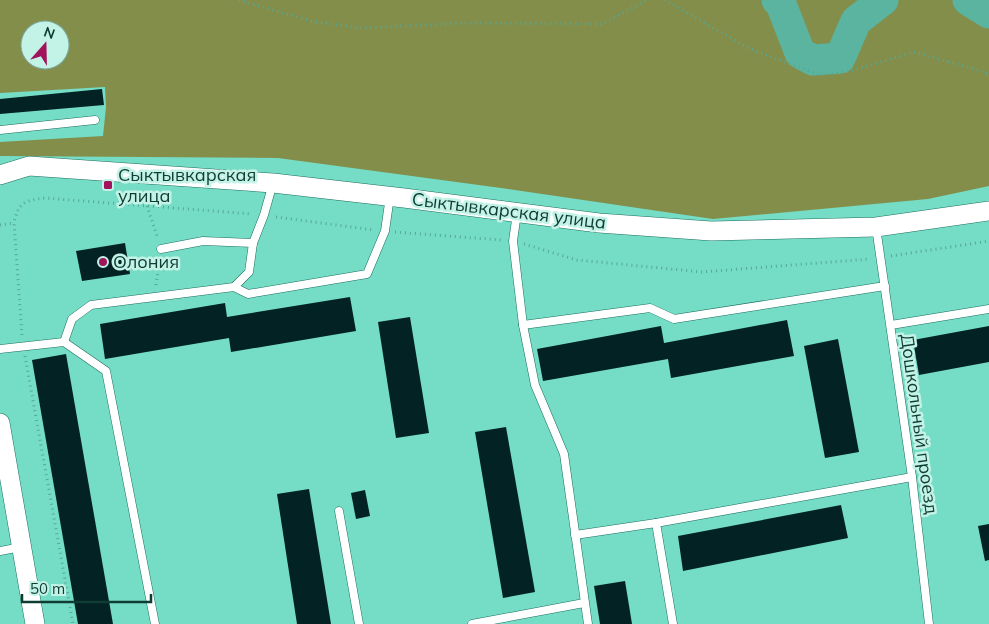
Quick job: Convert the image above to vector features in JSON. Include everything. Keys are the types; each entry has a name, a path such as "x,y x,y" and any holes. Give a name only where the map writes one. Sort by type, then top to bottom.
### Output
{"street":[{"name":"Сыктывкарская улица","path":"0,175 29,166 273,183 599,223 712,230 876,227 989,211"},
{"path":"0,424 35,624"}],"lane":[{"path":"0,130 95,120"},
{"path":"234,287 249,272 253,243 264,215 273,183"},
{"path":"64,342 72,319 91,305 234,287 248,294 366,274 385,231 390,196"},
{"path":"517,213 513,241 523,325 535,385 564,454 588,624"},
{"name":"Дошкольный проезд","path":"876,227 912,478 929,624"},
{"path":"161,249 203,241 253,243"},
{"path":"523,325 650,308 674,319 885,286"},
{"path":"891,325 989,309"},
{"path":"0,349 64,342 106,371 155,624"},
{"path":"575,535 656,524 912,478"},
{"path":"339,511 359,624"},
{"path":"656,524 674,624"},
{"path":"0,551 21,547"},
{"path":"472,624 584,603"}],"path":[{"path":"239,0 311,21 360,28 465,23 602,24 647,0"},
{"path":"665,0 750,49 820,75 851,71 914,52 989,74"},
{"path":"72,624 23,347 14,223 16,211 28,200 45,198 264,215 385,231 513,241 577,260 702,272 880,258 989,241"},
{"path":"147,206 161,249 154,297"},
{"path":"0,225 14,223"}],"green space":[{"path":"0,0 989,0 989,186 928,199 713,219 278,158 0,156 0,142 103,136 106,107 105,87 0,93"}],"building":[{"path":"102,89 104,105 0,114 0,99"},
{"name":"Олония","path":"125,243 130,274 82,281 76,251"},
{"path":"350,297 356,331 231,352 229,338 105,359 100,324 225,303 227,317"},
{"path":"410,317 429,433 396,438 378,322"},
{"path":"787,320 794,356 671,378 668,359 543,381 537,349 661,326 664,343"},
{"path":"989,326 989,362 919,375 913,340"},
{"path":"838,339 859,452 825,458 804,346"},
{"path":"66,354 113,624 78,624 32,360"},
{"path":"506,427 535,592 503,598 475,432"},
{"path":"309,489 331,624 297,624 277,494"},
{"path":"365,490 370,516 356,519 351,493"},
{"path":"841,505 848,538 683,571 678,536"},
{"path":"989,524 989,560 985,561 978,526"},
{"path":"625,581 632,624 600,624 594,586"}],"waterway":[{"path":"777,0 781,4 800,53 813,60 840,58 856,21 883,0"},
{"path":"968,0 989,13"}],"place":[{"name":"Сыктывкарская улица","path":"108,185"},
{"name":"Олония","path":"103,262"}]}
